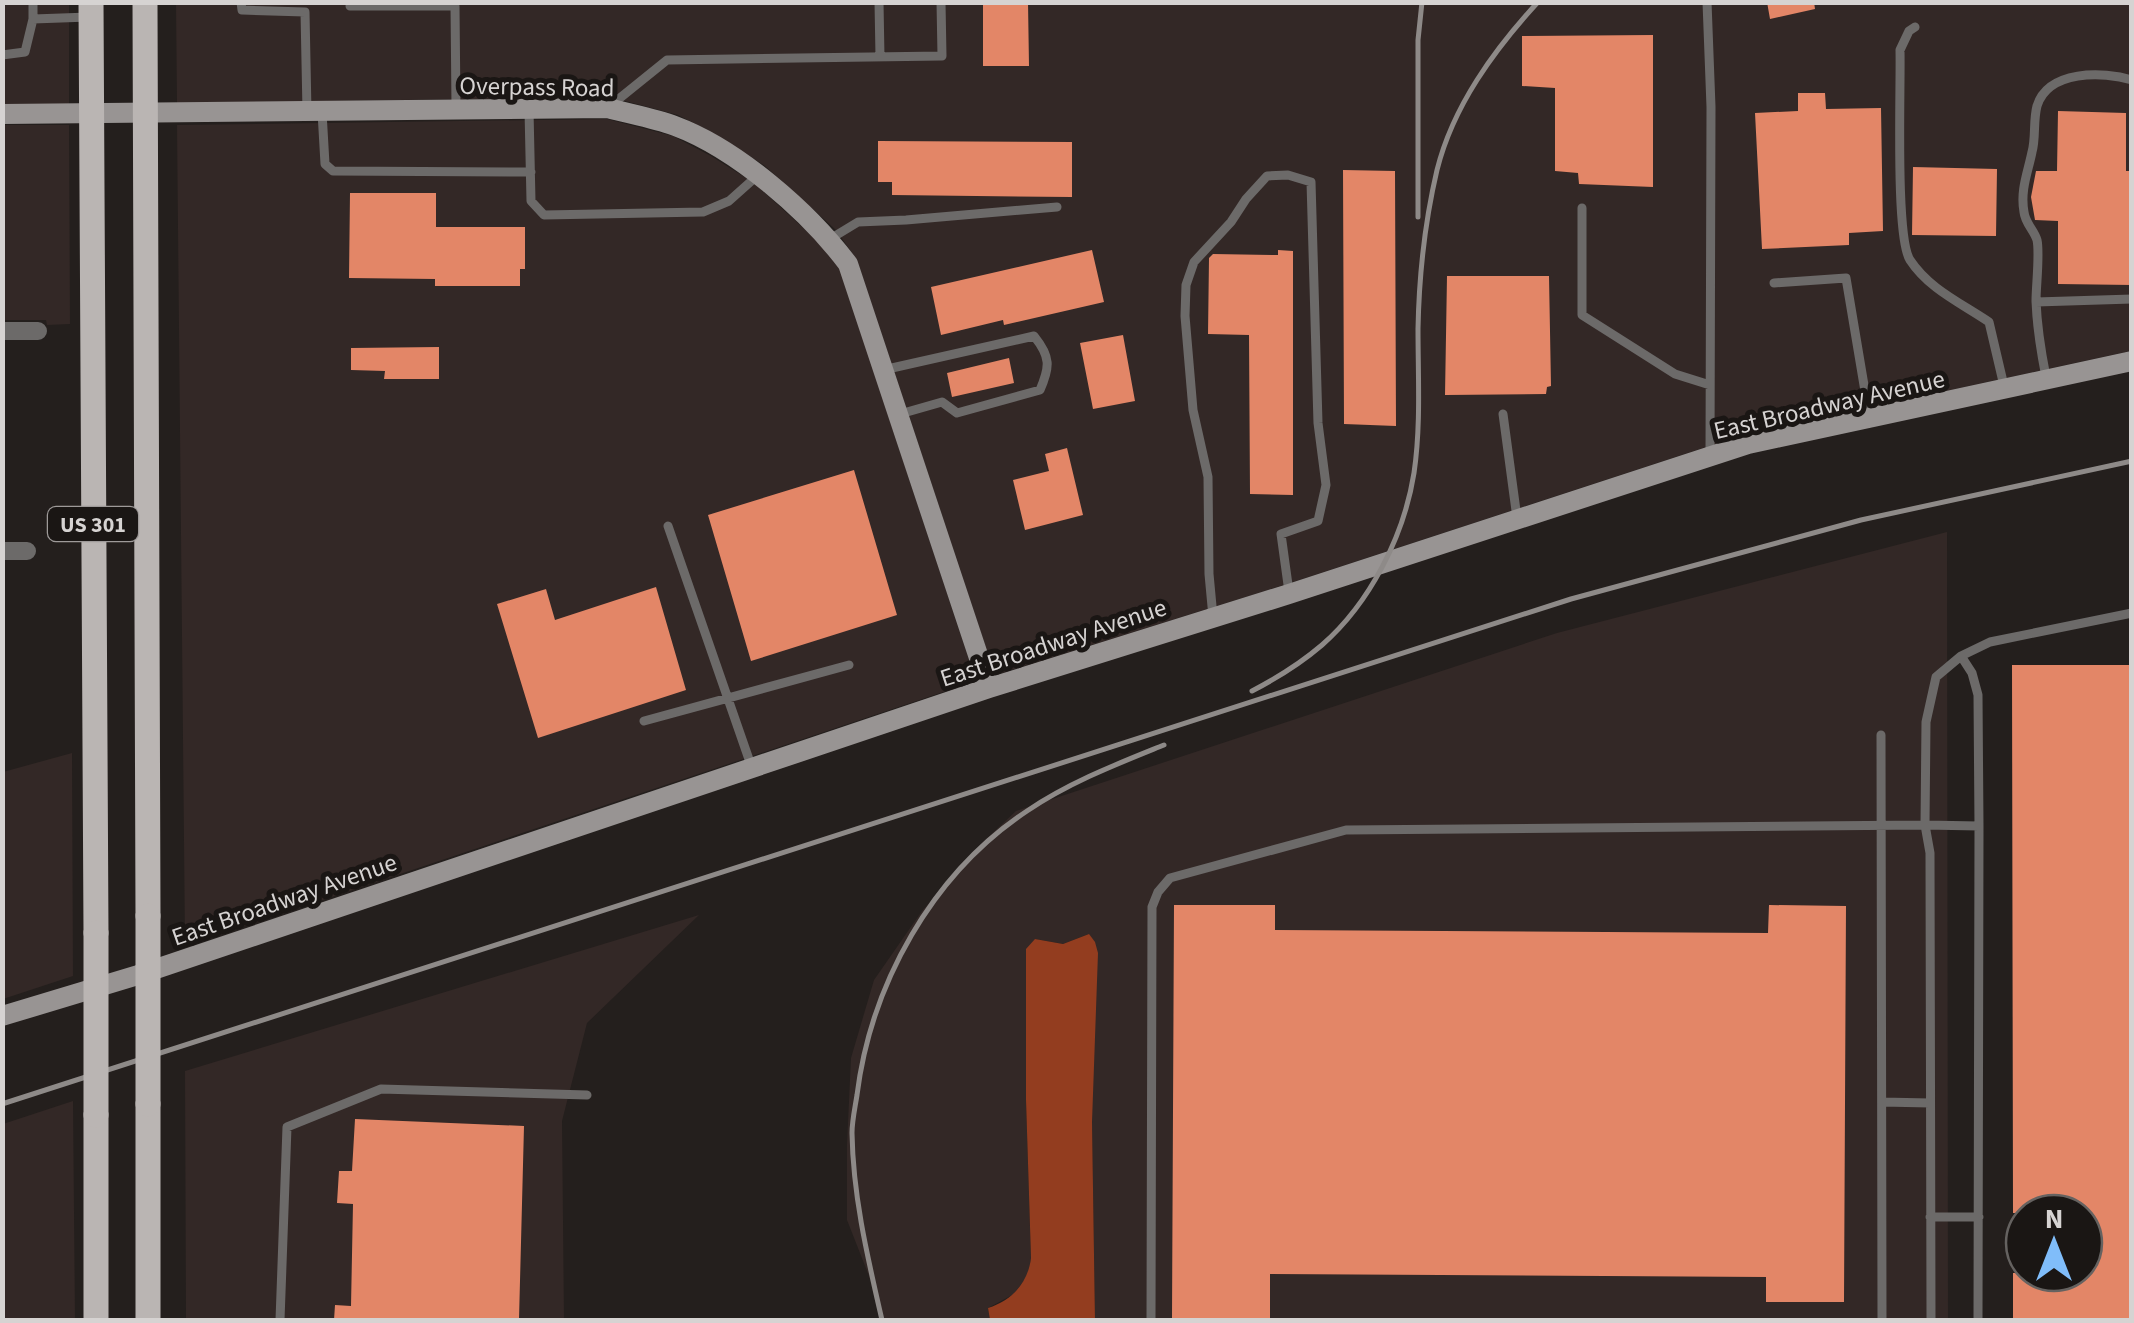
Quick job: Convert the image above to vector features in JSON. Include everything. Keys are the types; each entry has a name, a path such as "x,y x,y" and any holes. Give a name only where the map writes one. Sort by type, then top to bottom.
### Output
{"main road":[{"name":"US 301","path":"145,2 148,1320"},
{"name":"US 301","path":"90,10 96,1320"},
{"name":"Overpass Road","path":"2,114 608,108 676,126 715,147 759,174 830,239 848,264 988,688"},
{"name":"East Broadway Avenue","path":"2,1016 138,974 988,688 1518,521 1748,444 2132,362"}],"street":[{"path":"2,331 38,330"},
{"path":"2,552 27,551"}],"lane":[{"path":"2,56 25,52 33,2"},
{"path":"241,2 242,10 305,12 314,112 325,164 333,171 531,172"},
{"path":"879,2 880,57"},
{"path":"608,108 667,60 942,56 941,2"},
{"path":"1706,2 1711,106 1710,457"},
{"path":"350,6 455,6 456,110"},
{"path":"33,19 90,10"},
{"path":"1915,27 1900,50 1902,220 1907,256 1931,285 1989,322 2005,389"},
{"path":"2046,380 2038,335 2037,240 2024,214 2024,177 2032,153 2037,107 2054,86 2070,78 2095,75 2132,80"},
{"path":"530,109 531,201 544,215 703,212 728,201 759,174"},
{"path":"1213,618 1208,477 1194,410 1186,285 1194,262 1267,176 1288,175 1311,182 1318,423 1326,484 1318,521 1281,534 1289,594"},
{"path":"830,239 858,222 1057,207"},
{"path":"1582,208 1582,315 1675,374 1710,385"},
{"path":"1774,283 1846,278 1870,418"},
{"path":"2036,302 2132,299"},
{"path":"884,370 1034,336 1044,348 1049,370 1040,390 957,413 942,402 898,414"},
{"path":"1503,414 1518,521"},
{"path":"668,526 752,768"},
{"path":"1931,1320 1930,853 1925,825 1926,722 1936,677 1961,656 1990,642 2132,612"},
{"path":"1961,656 1978,695 1978,1320"},
{"path":"644,720 849,664"},
{"path":"1881,735 1882,1320"},
{"path":"1151,1320 1152,907 1170,878 1346,830 1979,826"},
{"path":"280,1320 287,1127 381,1089 587,1094"},
{"path":"1882,1102 1930,1103"},
{"path":"1930,1217 1978,1217"}],"shaded area":[{"path":"2,3 69,3 69,104 3,104"},
{"path":"176,3 2131,3 2131,351 1746,434 995,675 857,260 836,230 765,166 678,115 610,97 177,103"},
{"path":"607,119 673,136 754,183 823,246 840,269 976,681 185,943 177,125"},
{"path":"3,125 69,125 70,324 3,320"},
{"path":"1947,532 1948,1320 1095,1320 1089,934 1063,944 1035,939 1026,1100 1029,1274 1014,1294 988,1308 990,1320 880,1320 869,1276 847,1220 851,1058 874,980 922,911 1016,811 1557,633"},
{"path":"72,753 73,976 3,999 3,772"},
{"path":"699,915 587,1023 562,1121 564,1320 186,1320 185,1071"},
{"path":"1089,934 1098,953 1092,1122 1095,1320 990,1320 988,1308 1017,1289 1031,1258 1026,949 1035,939 1063,944"},
{"path":"73,1101 75,1320 3,1320 3,1124"}],"building":[{"path":"983,2 1028,2 1029,66 983,66"},
{"path":"1767,2 1814,2 1815,9 1770,19"},
{"path":"1653,35 1653,187 1579,184 1578,173 1555,171 1555,88 1522,86 1522,36"},
{"path":"1798,93 1825,93 1826,109 1881,108 1883,231 1849,233 1849,245 1762,249 1755,113 1798,111"},
{"path":"2058,111 2126,113 2126,171 2132,171 2132,285 2058,284 2058,221 2035,220 2031,197 2036,171 2057,171"},
{"path":"878,141 1072,142 1072,197 892,195 892,182 878,182"},
{"path":"1913,167 1997,169 1996,236 1912,235"},
{"path":"1343,170 1395,171 1396,426 1344,424"},
{"path":"350,193 436,193 436,227 525,227 525,269 520,269 520,286 435,286 435,279 349,278"},
{"path":"1092,250 1104,302 941,335 931,287"},
{"path":"1278,250 1293,251 1293,495 1250,494 1249,335 1208,334 1209,258 1213,254 1278,255"},
{"path":"1447,276 1549,276 1551,386 1546,394 1445,395"},
{"path":"1123,335 1135,401 1093,409 1080,343"},
{"path":"439,347 439,379 384,379 385,371 351,370 351,348"},
{"path":"1009,358 1014,383 952,397 947,373"},
{"path":"1067,448 1083,515 1025,530 1013,480 1049,471 1045,454"},
{"path":"854,470 897,615 751,661 708,515"},
{"path":"656,587 686,690 538,738 497,604 546,589 555,620"},
{"path":"2012,665 2132,665 2132,1320 2013,1320 2013,1293 2104,1293 2104,1193 2013,1193"},
{"path":"1174,905 1275,905 1275,930 1768,933 1769,905 1846,906 1844,1302 1766,1302 1766,1277 1270,1274 1270,1318 1172,1318"},
{"path":"355,1119 524,1126 519,1320 334,1320 335,1305 351,1306 353,1204 337,1203 339,1171 352,1171"}],"railway":[{"path":"1418,217 1418,40 1422,2"},
{"path":"1252,691 1306,658 1339,628 1370,589 1393,544 1414,473 1420,289 1437,170 1464,101 1538,2"},
{"path":"2,1104 1571,599 1861,520 2132,461"},
{"path":"882,1320 858,1204 852,1133 864,1054 892,973 935,899 993,837 1060,791 1164,745"}]}
